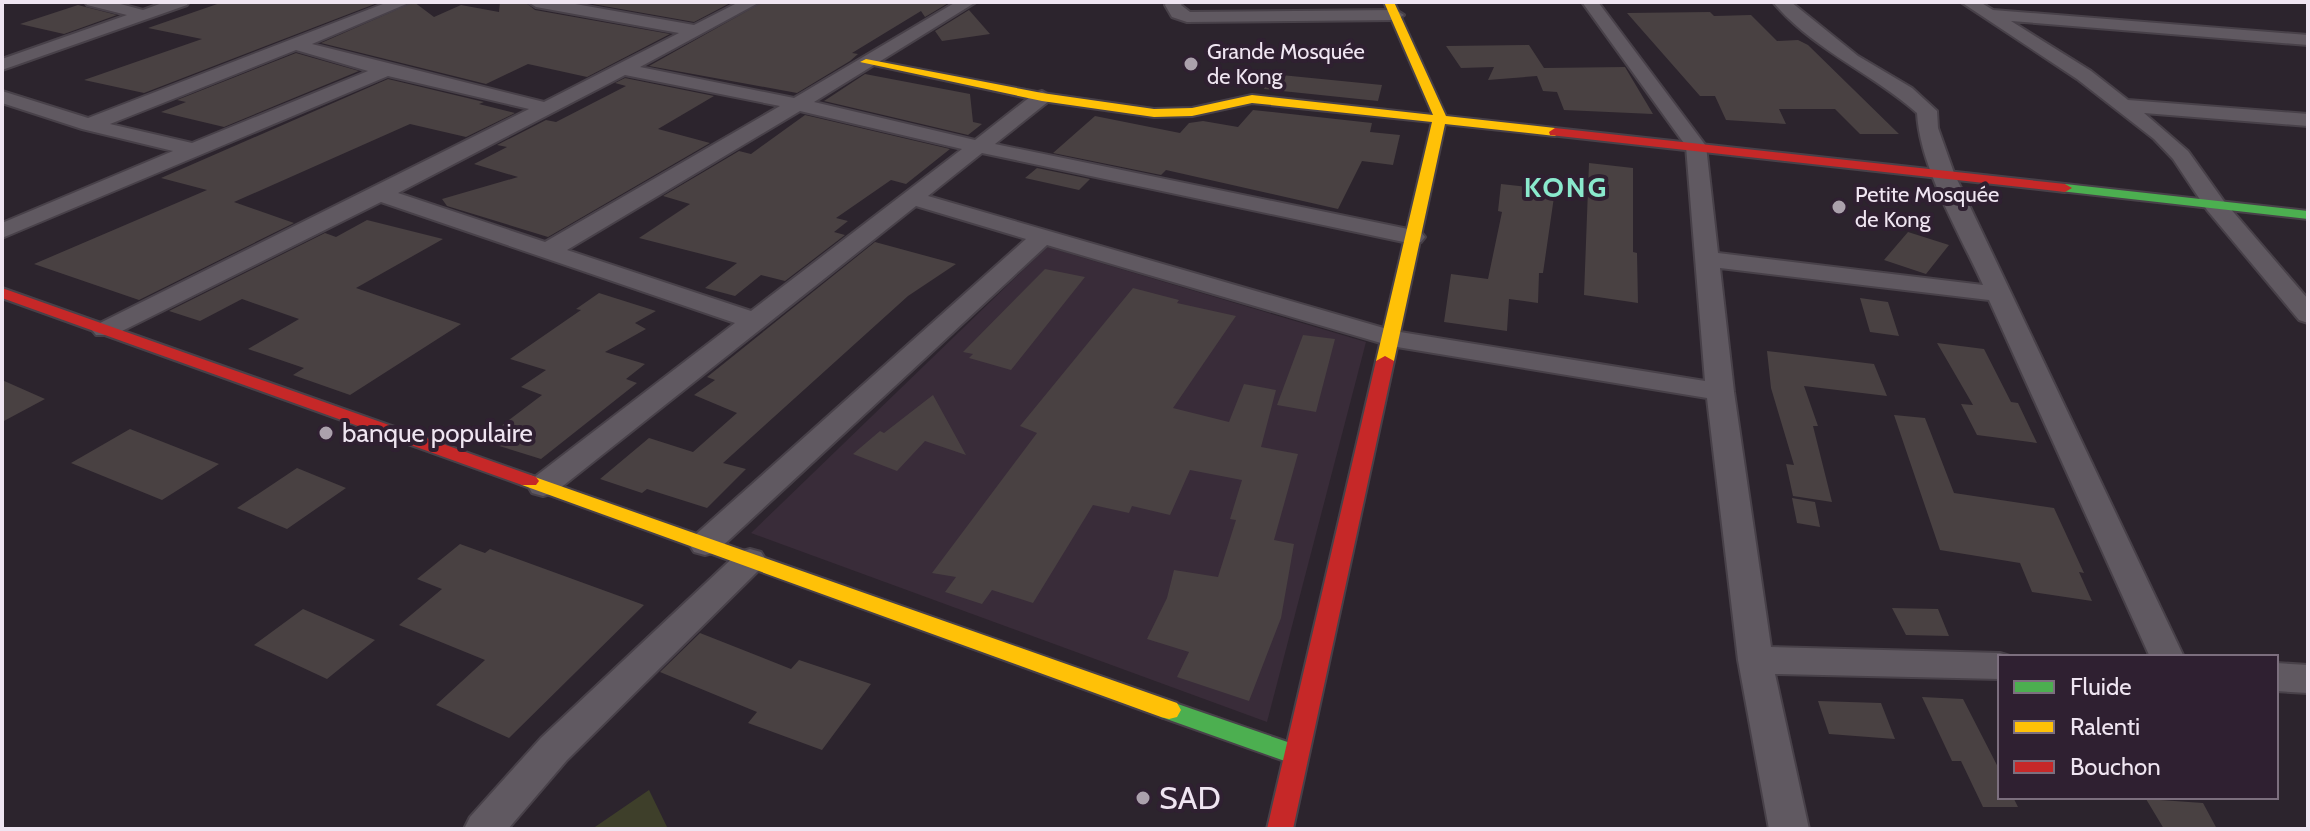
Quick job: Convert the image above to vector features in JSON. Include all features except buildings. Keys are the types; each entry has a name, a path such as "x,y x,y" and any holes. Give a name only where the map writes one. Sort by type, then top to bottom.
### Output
{"main road":[{"path":"1280,829 1440,117 1393,8"},
{"path":"866,62 1042,97 1168,114 1252,99 1440,117 2308,215"},
{"path":"2,293 1296,755"}],"street":[{"path":"93,2 145,15"},
{"path":"2,65 181,2"},
{"path":"89,125 403,2"},
{"path":"536,2 697,31"},
{"path":"105,330 380,194 543,107 752,2"},
{"path":"545,252 968,2"},
{"path":"1175,2 1173,5 1178,13 1187,17 1393,8"},
{"path":"1590,2 1696,146 1720,392 1755,660 1789,829"},
{"path":"1781,2 1852,60 1905,92 1927,111 1928,128 1943,173 2166,655"},
{"path":"1969,2 2084,75 2181,155 2215,205 2308,315"},
{"path":"1989,15 2308,40"},
{"path":"293,44 386,70 543,107"},
{"path":"622,69 1413,237"},
{"path":"2,231 386,70"},
{"path":"2,97 89,125 194,150"},
{"path":"543,486 1042,97"},
{"path":"2123,105 2308,120"},
{"path":"380,194 754,321"},
{"path":"914,199 1391,338 1720,392"},
{"path":"705,544 1043,236"},
{"path":"1707,259 1999,294"},
{"path":"484,829 554,749 750,560"},
{"path":"1755,660 1998,666"},
{"path":"2278,677 2308,679"}],"shaded area":[{"path":"1047,247 1366,342 1267,722 751,533"}],"green space":[{"path":"649,790 668,829 592,829"}],"traffic: fast":[{"path":"2065,188 2308,215"},
{"path":"1169,710 1296,755"}],"traffic: slow":[{"path":"1385,361 1440,117 1389,2"},
{"path":"866,62 1042,97 1154,113 1192,112 1252,99 1555,132"},
{"path":"529,481 1169,710"}],"traffic: jam":[{"path":"1555,132 2065,188"},
{"path":"2,293 529,481"},
{"path":"1280,829 1385,361"}],"place":[{"name":"Grande Mosquée de Kong","path":"1191,64"},
{"name":"Petite Mosquée de Kong","path":"1839,207"},
{"name":"banque populaire","path":"326,433"},
{"name":"SAD","path":"1143,798"}],"district":[{"name":"KONG","path":"1566,187"}]}
